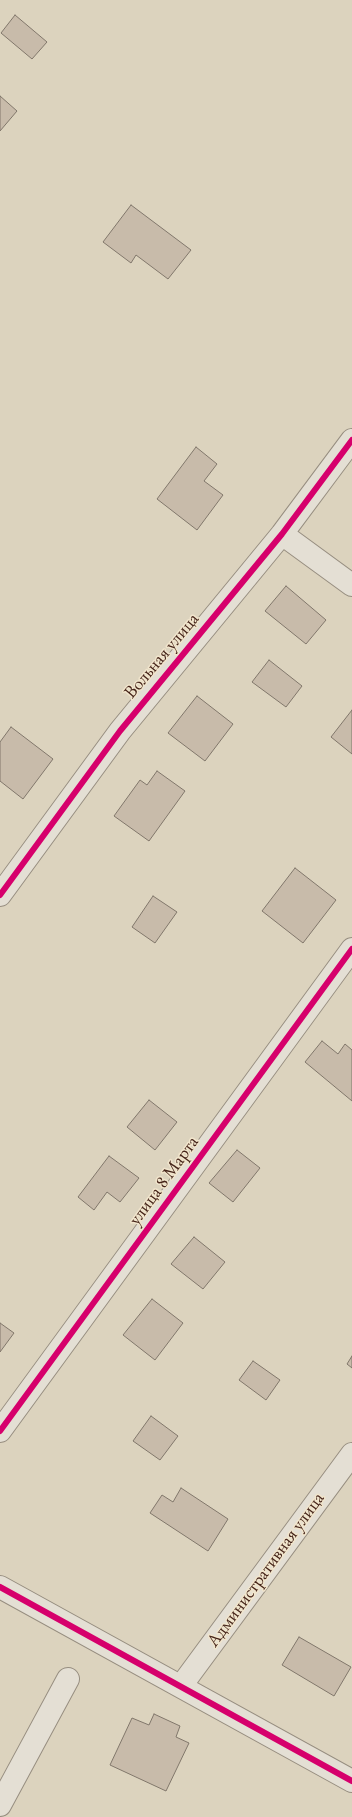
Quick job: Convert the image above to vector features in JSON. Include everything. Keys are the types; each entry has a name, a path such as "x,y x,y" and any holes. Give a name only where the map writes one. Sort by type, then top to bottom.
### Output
{"street":[{"name":"Вольная улица","path":"0,895 120,731 282,534 352,440"},
{"path":"282,534 352,586"},
{"name":"улица 8 Марта","path":"0,1431 352,949"},
{"name":"Административная улица","path":"181,1686 352,1454"},
{"path":"0,1587 352,1781"},
{"path":"0,1805 68,1679"}],"building":[{"path":"15,15 47,42 32,59 1,33"},
{"path":"0,96 17,111 0,131"},
{"path":"131,205 191,250 168,279 136,255 131,263 103,242"},
{"path":"196,447 217,464 204,481 223,495 197,530 157,499"},
{"path":"286,586 326,620 306,644 265,611"},
{"path":"269,660 302,686 286,707 252,682"},
{"path":"197,696 233,724 205,761 168,733"},
{"path":"352,710 352,754 331,737"},
{"path":"11,727 53,759 23,799 0,781 0,742"},
{"path":"157,771 185,791 149,841 114,816 140,780 147,785"},
{"path":"295,868 336,900 303,943 262,911"},
{"path":"153,896 177,912 155,943 132,927"},
{"path":"322,1041 338,1054 345,1044 352,1050 352,1101 305,1062"},
{"path":"149,1100 177,1122 155,1150 127,1127"},
{"path":"237,1150 260,1168 233,1202 209,1183"},
{"path":"109,1156 139,1178 120,1202 107,1192 94,1210 78,1197"},
{"path":"194,1237 225,1262 203,1289 171,1264"},
{"path":"152,1299 183,1323 155,1360 123,1335"},
{"path":"0,1323 14,1333 0,1352"},
{"path":"352,1356 352,1368 347,1364"},
{"path":"253,1361 280,1380 266,1400 239,1380"},
{"path":"151,1416 178,1436 160,1460 133,1441"},
{"path":"181,1488 228,1519 208,1551 150,1513 162,1495 173,1502"},
{"path":"299,1637 351,1667 334,1696 282,1665"},
{"path":"154,1714 180,1726 176,1737 189,1743 166,1791 110,1765 132,1718 149,1725"}],"cycle path":[{"path":"0,895 120,731 282,534 352,440"},
{"path":"0,1431 352,949"},
{"path":"0,1587 352,1781"}]}
